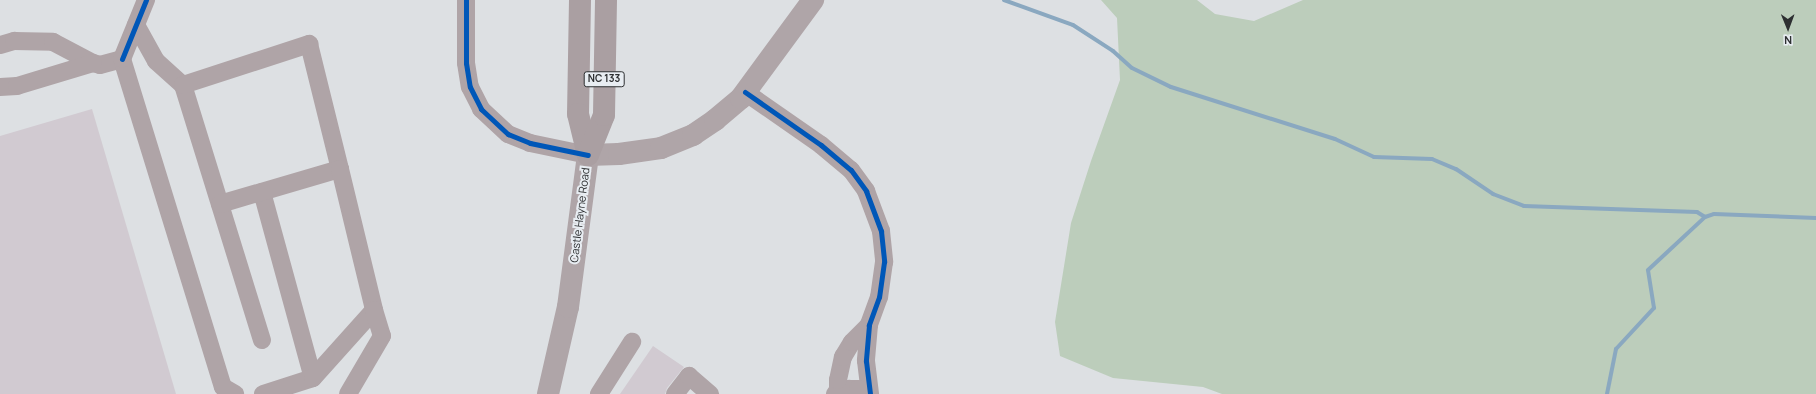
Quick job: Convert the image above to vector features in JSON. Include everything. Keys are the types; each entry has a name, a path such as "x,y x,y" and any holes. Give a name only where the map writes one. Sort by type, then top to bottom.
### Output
{"highway":[{"name":"NC 133","path":"580,0 578,114 588,155"},
{"name":"NC 133","path":"588,155 604,115 606,0"}],"main road":[{"name":"Castle Hayne Road","path":"548,394 568,307 588,155 638,152 667,145 693,135 710,124 746,92 813,0"}],"street":[{"path":"146,0 122,59 223,387 235,394"},
{"path":"466,0 466,63 470,87 481,108 494,123 508,134 530,144 588,155"},
{"path":"136,24 156,61 183,85 262,340"},
{"path":"0,45 14,41 53,42 93,63 100,65 122,59"},
{"path":"183,85 309,44 374,310 382,336 348,394"},
{"path":"0,86 17,86 93,63"},
{"path":"746,92 833,155 851,170 866,191 881,231 884,262 879,297 868,325 866,361 869,394 858,389 850,389 837,394 838,380 843,357 852,342 868,325"},
{"path":"220,204 340,169"},
{"path":"262,192 313,378"},
{"path":"263,394 313,378 374,310"},
{"path":"599,394 632,342"},
{"path":"675,394 689,376 710,394"}],"green space":[{"path":"1101,0 1197,0 1215,14 1254,21 1303,0 1816,0 1816,394 1222,394 1203,387 1113,378 1060,356 1055,322 1071,223 1120,80 1117,18"}],"building":[{"path":"92,109 176,394 0,394 0,136"},
{"path":"653,346 684,367 667,388 665,394 620,394"}],"waterway":[{"path":"1004,0 1073,25 1113,51 1132,68 1171,87 1335,139 1374,157 1432,159 1456,169 1493,194 1524,206 1697,212 1705,217"},
{"path":"1607,394 1616,349 1654,308 1648,270 1705,217 1714,214 1816,218"}],"cycle path":[{"path":"122,59 146,0"},
{"path":"466,0 466,63 470,87 481,109 508,134 530,143 588,155"},
{"path":"745,92 821,145 851,170 866,191 881,231 884,262 879,297 869,325 866,361 870,394"}]}
